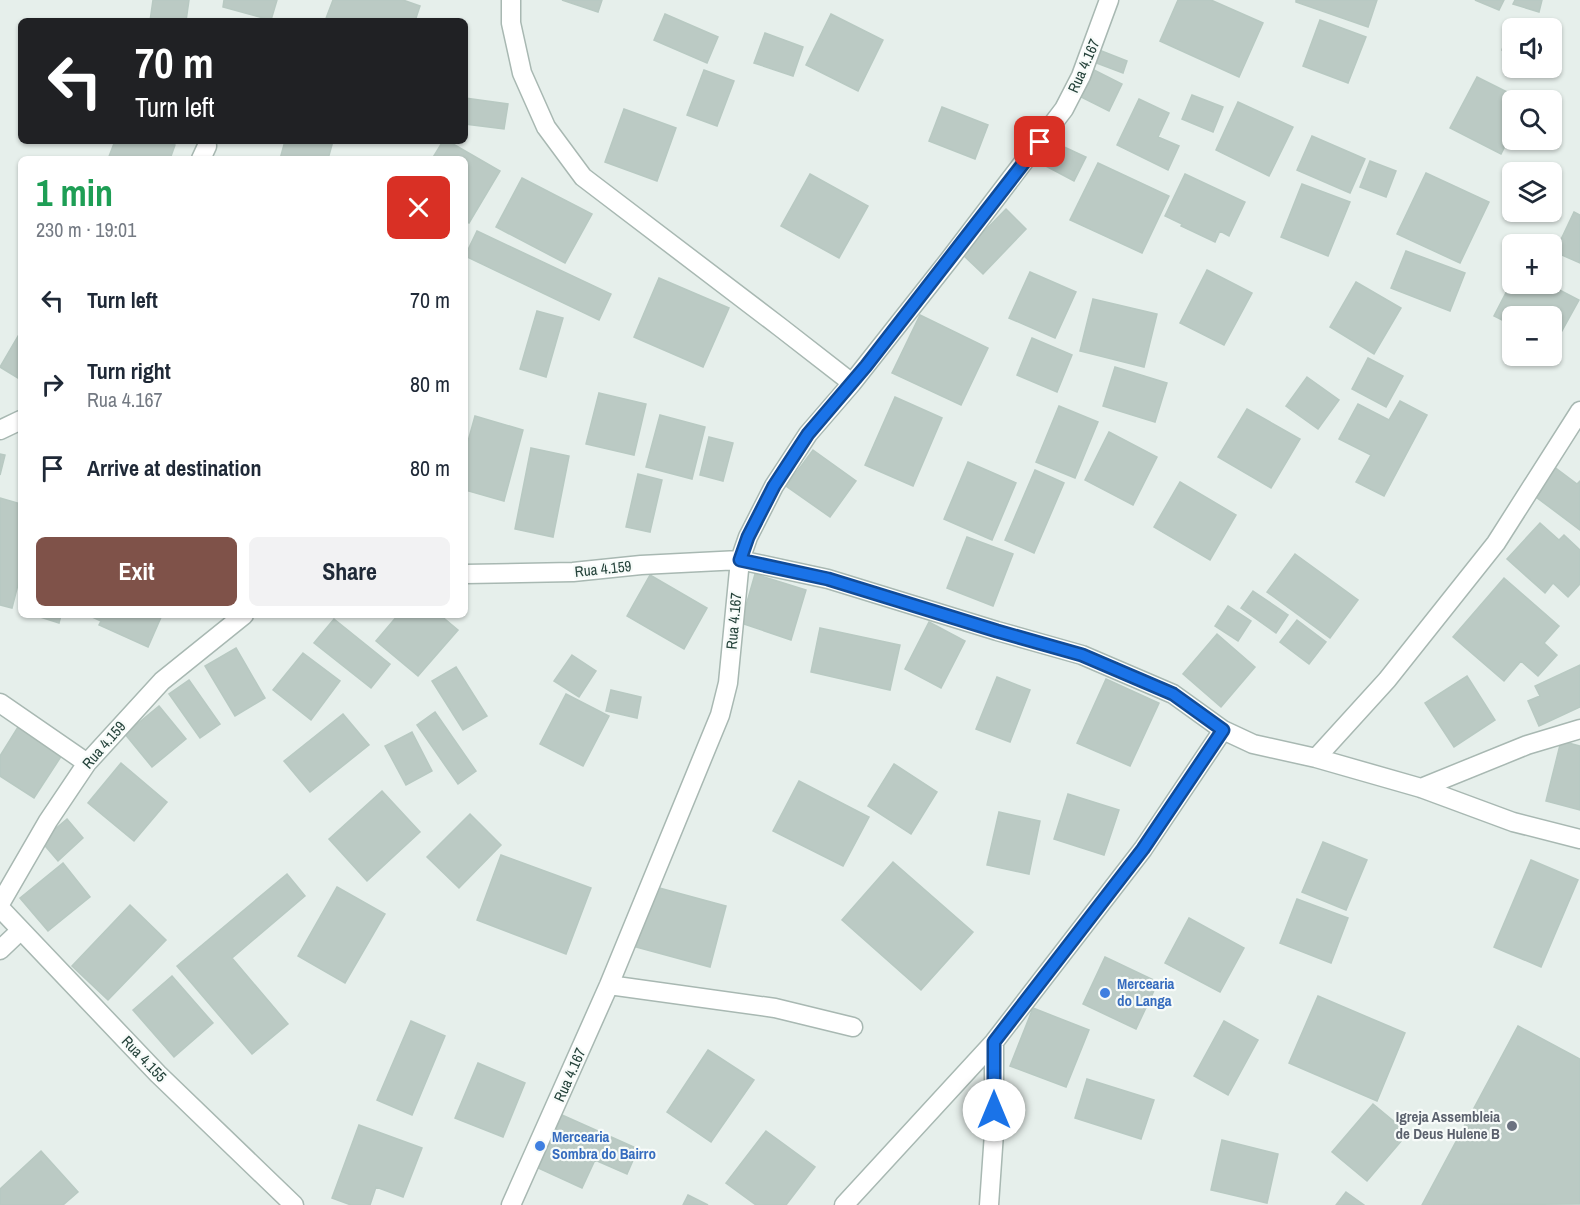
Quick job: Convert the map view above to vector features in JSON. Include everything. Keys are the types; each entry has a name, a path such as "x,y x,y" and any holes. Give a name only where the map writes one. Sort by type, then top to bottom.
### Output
{"street":[{"path":"511,0 511,23 522,73 546,127 583,177 852,383"},
{"name":"Rua 4.167","path":"511,1205 609,985 720,715 728,683 740,560 748,537 774,486 808,434 852,383 1021,168 1064,109 1081,76 1109,0"},
{"path":"1316,758 1387,680 1496,543 1580,411"},
{"path":"0,430 18,421"},
{"name":"Rua 4.159","path":"468,574 573,572 641,565 740,560 828,579 1082,655 1173,694 1223,730 1253,744 1316,758 1421,788 1513,822 1580,839"},
{"name":"Rua 4.159","path":"0,906 48,821 87,763 162,681 240,618"},
{"path":"0,703 87,763"},
{"path":"1421,788 1527,745 1580,729"},
{"path":"844,1205 994,1042 1143,849 1223,730"},
{"name":"Rua 4.155","path":"0,906 158,1074 294,1205"},
{"path":"0,951 21,930"},
{"path":"609,985 775,1008 853,1028"},
{"path":"989,1205 994,1133 994,1042"}],"building":[{"path":"153,0 189,0 186,18 150,18"},
{"path":"224,0 277,0 272,18 223,7"},
{"path":"333,0 403,0 420,6 416,18 326,18"},
{"path":"562,0 602,0 598,12"},
{"path":"1178,0 1211,0 1263,23 1239,77 1160,41"},
{"path":"1296,0 1377,0 1368,27 1296,2"},
{"path":"1475,0 1504,0 1499,10"},
{"path":"1515,0 1542,0 1539,12 1513,4"},
{"path":"665,14 718,37 707,63 654,40"},
{"path":"831,14 883,40 858,91 806,65"},
{"path":"1320,20 1366,37 1348,83 1303,66"},
{"path":"765,33 803,47 793,76 754,63"},
{"path":"1099,50 1127,61 1123,73 1094,62"},
{"path":"1092,69 1122,84 1109,111 1079,96"},
{"path":"704,70 734,81 717,126 687,115"},
{"path":"1477,77 1503,90 1503,150 1501,154 1450,128"},
{"path":"1192,95 1223,107 1213,132 1182,119"},
{"path":"468,98 508,104 504,129 468,124"},
{"path":"1139,99 1169,113 1158,137 1179,146 1168,170 1117,145"},
{"path":"1238,102 1293,127 1269,176 1216,150"},
{"path":"942,107 988,125 975,159 929,141"},
{"path":"624,109 676,128 657,181 605,162"},
{"path":"1312,136 1365,159 1350,193 1297,170"},
{"path":"1049,140 1086,157 1074,181 1038,162"},
{"path":"114,144 175,145 171,156 109,156"},
{"path":"284,144 332,144 329,156 281,156"},
{"path":"441,144 453,144 500,171 469,223 468,156 434,156"},
{"path":"1370,161 1396,171 1386,197 1360,187"},
{"path":"1098,163 1169,196 1142,253 1070,220"},
{"path":"1426,173 1489,202 1460,263 1397,234"},
{"path":"810,174 868,206 839,258 781,226"},
{"path":"1185,174 1245,202 1229,236 1220,231 1215,242 1165,216"},
{"path":"522,178 592,214 565,263 496,227"},
{"path":"1302,184 1350,202 1328,256 1281,237"},
{"path":"1006,209 1026,229 983,274 962,254"},
{"path":"1574,212 1580,215 1580,263 1562,255 1562,237"},
{"path":"477,231 611,294 599,320 468,257 468,250"},
{"path":"1406,251 1465,273 1450,311 1391,288"},
{"path":"1207,270 1252,293 1224,345 1180,323"},
{"path":"1030,272 1076,292 1055,338 1009,318"},
{"path":"659,278 729,308 703,367 634,337"},
{"path":"1356,282 1401,308 1374,354 1330,327"},
{"path":"1562,291 1579,300 1562,331 1562,306 1502,306 1502,320 1494,316 1505,294 1562,294"},
{"path":"1093,299 1157,314 1144,367 1080,351"},
{"path":"537,311 563,318 546,377 520,369"},
{"path":"920,315 988,348 961,405 892,373"},
{"path":"18,336 18,378 0,367"},
{"path":"1032,338 1072,355 1057,392 1017,375"},
{"path":"1368,358 1403,376 1386,407 1352,389"},
{"path":"1115,367 1167,383 1155,422 1103,406"},
{"path":"1307,377 1339,400 1318,429 1286,406"},
{"path":"599,393 646,404 634,455 586,444"},
{"path":"895,397 942,418 913,486 865,465"},
{"path":"1400,401 1427,415 1384,496 1356,482 1371,455 1339,439 1358,404 1389,420"},
{"path":"1059,406 1098,422 1075,478 1036,462"},
{"path":"1247,409 1300,439 1271,488 1218,457"},
{"path":"660,415 705,427 692,479 646,467"},
{"path":"475,416 523,430 504,501 468,491 468,441"},
{"path":"1109,432 1157,457 1133,505 1085,480"},
{"path":"709,437 733,443 723,481 700,475"},
{"path":"531,448 569,456 553,537 515,529"},
{"path":"813,450 856,481 830,517 786,486"},
{"path":"0,454 5,455 0,475"},
{"path":"968,462 1016,483 992,540 944,519"},
{"path":"1553,466 1577,484 1580,481 1580,530 1532,494"},
{"path":"1035,470 1064,483 1034,553 1005,540"},
{"path":"638,474 662,480 650,532 626,527"},
{"path":"1180,482 1236,515 1210,560 1154,527"},
{"path":"0,498 18,503 18,585 12,608 0,605"},
{"path":"1540,523 1559,540 1564,535 1580,550 1580,584 1568,597 1553,583 1545,593 1507,559"},
{"path":"967,537 1013,554 993,606 947,588"},
{"path":"1295,554 1358,600 1330,638 1267,592"},
{"path":"755,574 806,590 791,640 741,623"},
{"path":"650,575 707,608 684,649 627,616"},
{"path":"1504,578 1559,626 1544,643 1557,655 1538,676 1521,661 1504,681 1453,637"},
{"path":"1253,591 1288,615 1276,633 1241,608"},
{"path":"1228,606 1251,621 1238,641 1215,626"},
{"path":"43,618 60,618 59,623"},
{"path":"94,618 161,618 148,647 99,625 101,621"},
{"path":"395,618 444,618 458,630 418,676 376,641"},
{"path":"334,619 390,664 371,688 314,643"},
{"path":"1297,620 1326,642 1309,664 1280,642"},
{"path":"929,622 965,641 941,688 905,669"},
{"path":"820,628 900,645 890,690 811,672"},
{"path":"1217,634 1255,667 1221,707 1183,674"},
{"path":"236,648 265,698 235,716 205,666"},
{"path":"303,653 340,681 311,720 273,690"},
{"path":"572,655 596,671 579,697 554,681"},
{"path":"1580,665 1580,707 1539,726 1528,701 1540,696 1535,686"},
{"path":"456,667 487,716 463,730 432,681"},
{"path":"1467,676 1495,720 1454,747 1425,703"},
{"path":"997,677 1030,690 1010,742 976,729"},
{"path":"1106,679 1159,703 1130,766 1077,743"},
{"path":"189,680 220,724 200,738 169,694"},
{"path":"611,690 641,697 637,718 606,711"},
{"path":"566,694 609,716 583,766 540,744"},
{"path":"159,706 186,739 152,767 125,734"},
{"path":"435,712 476,771 458,784 417,725"},
{"path":"343,714 369,745 310,792 284,761"},
{"path":"18,727 62,755 34,798 0,776 0,756"},
{"path":"412,732 432,771 406,785 385,746"},
{"path":"1561,741 1580,746 1580,810 1546,801"},
{"path":"121,763 167,802 134,841 88,803"},
{"path":"894,764 937,792 911,834 868,806"},
{"path":"799,781 869,817 843,866 773,831"},
{"path":"382,791 420,832 367,881 329,839"},
{"path":"1068,794 1119,810 1104,855 1054,839"},
{"path":"999,812 1040,821 1029,874 987,865"},
{"path":"470,814 501,845 459,888 427,857"},
{"path":"67,819 83,838 58,861 41,841"},
{"path":"1323,842 1367,860 1346,910 1302,892"},
{"path":"501,855 591,888 566,954 477,920"},
{"path":"1531,860 1578,880 1541,967 1494,947"},
{"path":"893,862 973,932 921,990 842,920"},
{"path":"63,863 90,897 48,931 20,898"},
{"path":"287,874 305,896 232,958 288,1024 252,1054 177,966"},
{"path":"652,886 726,906 710,967 636,947"},
{"path":"337,887 385,914 345,983 298,956"},
{"path":"1297,899 1348,918 1331,963 1280,943"},
{"path":"130,905 166,940 108,1000 72,966"},
{"path":"1189,918 1244,948 1220,992 1165,963"},
{"path":"1105,957 1158,982 1136,1029 1083,1004"},
{"path":"172,976 213,1023 174,1057 133,1010"},
{"path":"1318,996 1405,1033 1377,1101 1289,1063"},
{"path":"1033,1008 1089,1030 1066,1087 1010,1066"},
{"path":"411,1021 445,1036 412,1115 377,1100"},
{"path":"1224,1021 1258,1040 1228,1095 1194,1076"},
{"name":"Igreja Assembleia de Deus Hulene B","path":"1518,1026 1580,1059 1580,1204 1422,1205"},
{"path":"708,1050 754,1080 711,1142 667,1112"},
{"path":"478,1063 525,1083 503,1137 455,1118"},
{"path":"1087,1079 1154,1100 1141,1139 1075,1118"},
{"path":"1373,1104 1408,1133 1367,1181 1332,1152"},
{"path":"562,1115 638,1149 627,1174 595,1160 582,1188 538,1168"},
{"path":"359,1125 422,1148 403,1197 376,1187 370,1205 351,1205 332,1198"},
{"path":"766,1131 815,1167 786,1205 756,1205 726,1183"},
{"path":"1222,1140 1278,1154 1267,1203 1211,1190"},
{"path":"41,1151 78,1192 63,1205 0,1205 0,1189"},
{"path":"1346,1192 1364,1205 1336,1205"},
{"path":"688,1195 708,1205 683,1205"}],"place":[{"name":"Mercearia do Langa","path":"1105,993"},
{"name":"Igreja Assembleia de Deus Hulene B","path":"1512,1126"},
{"name":"Mercearia Sombra do Bairro","path":"540,1146"}],"route":[{"path":"994,1110 994,1042 1143,849 1223,730 1173,694 1082,655 828,579 740,560 748,537 774,486 808,434 866,366 1040,142"}]}
